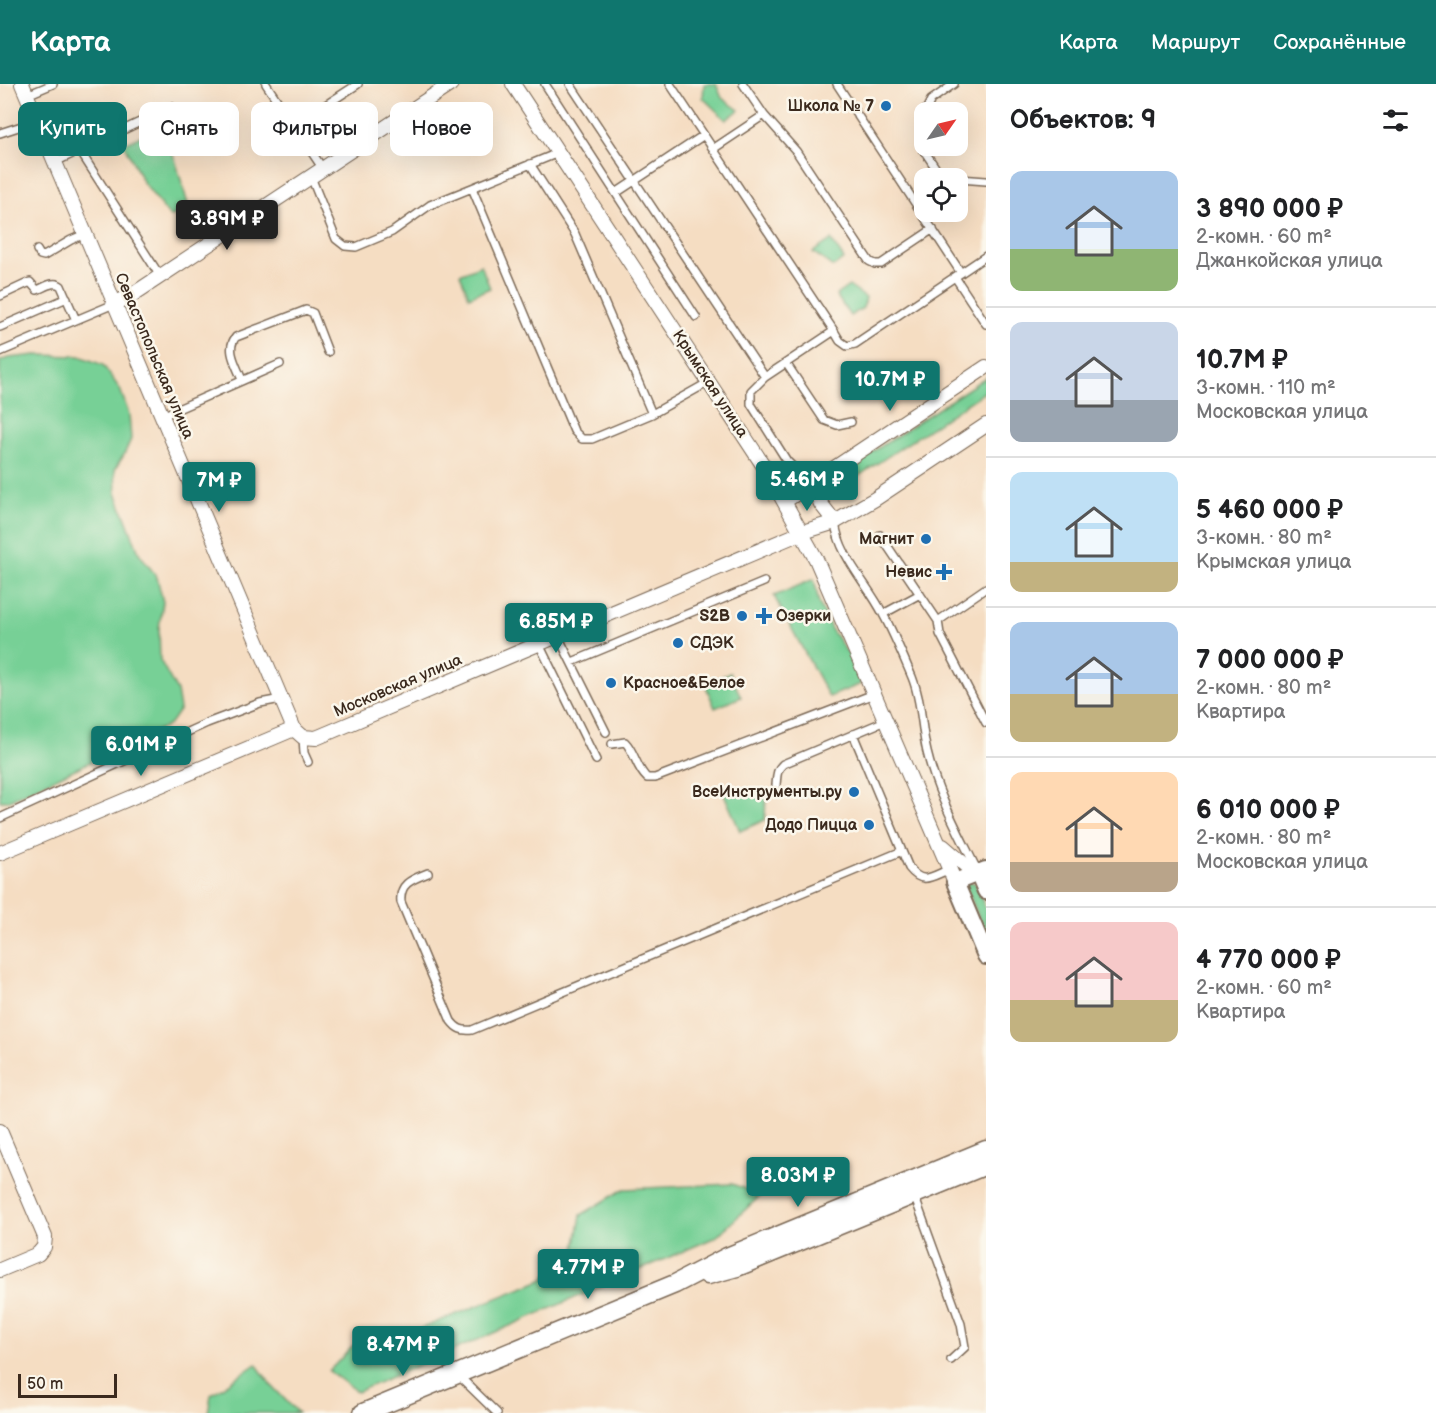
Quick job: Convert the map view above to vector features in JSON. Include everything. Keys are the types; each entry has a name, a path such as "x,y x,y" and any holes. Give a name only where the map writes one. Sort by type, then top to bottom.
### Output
{"main road":[{"path":"957,1163 986,1143"},
{"path":"363,1413 675,1284 728,1257 986,1150"},
{"path":"675,1284 737,1267 986,1165"}],"street":[{"path":"114,304 451,84"},
{"name":"Крымская улица","path":"513,84 709,382 785,501 802,532 816,559 986,956"},
{"name":"Севастопольская улица","path":"53,156 281,699 299,733"},
{"path":"785,501 986,367"},
{"path":"812,483 821,504 836,522 875,499 986,425"},
{"name":"Московская улица","path":"0,853 299,733 316,738 802,532 836,522"},
{"name":"Крымская улица","path":"933,832 952,856 982,871"},
{"path":"952,875 982,871 986,891"},
{"path":"0,1131 45,1237 44,1247 38,1254 0,1270"}],"lane":[{"path":"24,90 53,84"},
{"path":"266,84 278,102"},
{"path":"330,102 358,84"},
{"path":"545,84 696,317"},
{"path":"570,84 765,377"},
{"path":"670,84 840,341 847,346 855,344 986,256"},
{"path":"743,84 764,115 796,151 869,261 881,264 933,229"},
{"path":"837,84 933,229 986,324"},
{"path":"930,102 954,84"},
{"path":"713,149 764,115"},
{"path":"1,130 18,125"},
{"path":"616,193 704,135"},
{"path":"310,177 336,239 345,246 356,248 392,232 430,205 558,153"},
{"path":"55,162 69,156"},
{"path":"83,156 160,276"},
{"path":"314,156 323,169"},
{"path":"928,156 939,173 947,178 986,181"},
{"path":"530,164 575,234 652,414"},
{"path":"472,188 574,431 582,439 592,439 652,414 709,382"},
{"path":"38,250 40,255 44,256 85,234"},
{"path":"0,296 30,282 37,290 58,283 76,320"},
{"path":"0,327 67,298"},
{"path":"0,352 114,304"},
{"path":"242,380 231,350 231,343 236,337 306,310 313,313 328,352"},
{"path":"812,483 787,461 751,404 751,391 765,377 834,331"},
{"path":"786,363 824,420 837,425 851,422"},
{"path":"162,416 280,364"},
{"path":"836,522 837,534 842,547 883,614 913,679 921,708 927,752 942,799 982,871"},
{"path":"880,536 938,621 939,634 984,718"},
{"path":"572,662 764,582"},
{"path":"938,621 986,588"},
{"path":"883,614 920,594"},
{"path":"558,636 606,732"},
{"path":"539,644 596,760"},
{"path":"612,744 625,742 630,748 640,773 647,778 655,778 874,694"},
{"path":"0,818 207,723 260,703 281,699"},
{"path":"776,785 779,767 783,764 885,721"},
{"path":"299,733 308,762"},
{"path":"853,734 909,868 916,877 924,880 952,875"},
{"path":"428,873 410,880 403,886 400,894 401,902 451,1021 456,1028 464,1031 472,1030 902,851"},
{"path":"914,1195 961,1324 965,1347 951,1360"},
{"path":"457,1374 497,1413"}],"green space":[{"path":"704,84 716,84 722,98 739,110 726,120 703,98"},
{"path":"139,137 139,156 174,156 189,208 170,217 143,182 127,150 127,143"},
{"path":"831,240 844,259 833,267 813,252"},
{"path":"481,265 490,288 469,297 460,274"},
{"path":"849,286 866,298 863,308 850,316 836,295"},
{"path":"36,355 80,356 103,365 120,389 129,414 131,439 115,469 116,493 139,553 157,577 163,602 159,628 160,660 177,691 180,709 169,725 7,801 0,801 0,361"},
{"path":"986,377 986,391 845,485 839,474"},
{"path":"814,579 819,603 831,629 849,655 861,684 829,697 774,596"},
{"path":"730,673 741,697 715,708 705,684"},
{"path":"721,787 766,791 765,820 740,831"},
{"path":"966,882 975,883 986,910 986,935 966,887"},
{"path":"732,1184 761,1195 716,1237 357,1392 329,1371 357,1342 412,1332 542,1280 575,1250 581,1215 624,1189"},
{"path":"256,1364 272,1386 298,1413 208,1413 211,1395"}],"place":[{"name":"Школа № 7","path":"886,106"},
{"name":"Магнит","path":"926,539"},
{"name":"Невис","path":"944,572"},
{"name":"S2B","path":"742,616"},
{"name":"Озерки","path":"764,616"},
{"name":"СДЭК","path":"678,643"},
{"name":"Красное&Белое","path":"611,683"},
{"name":"ВсеИнструменты.ру","path":"854,792"},
{"name":"Додо Пицца","path":"869,825"}]}
